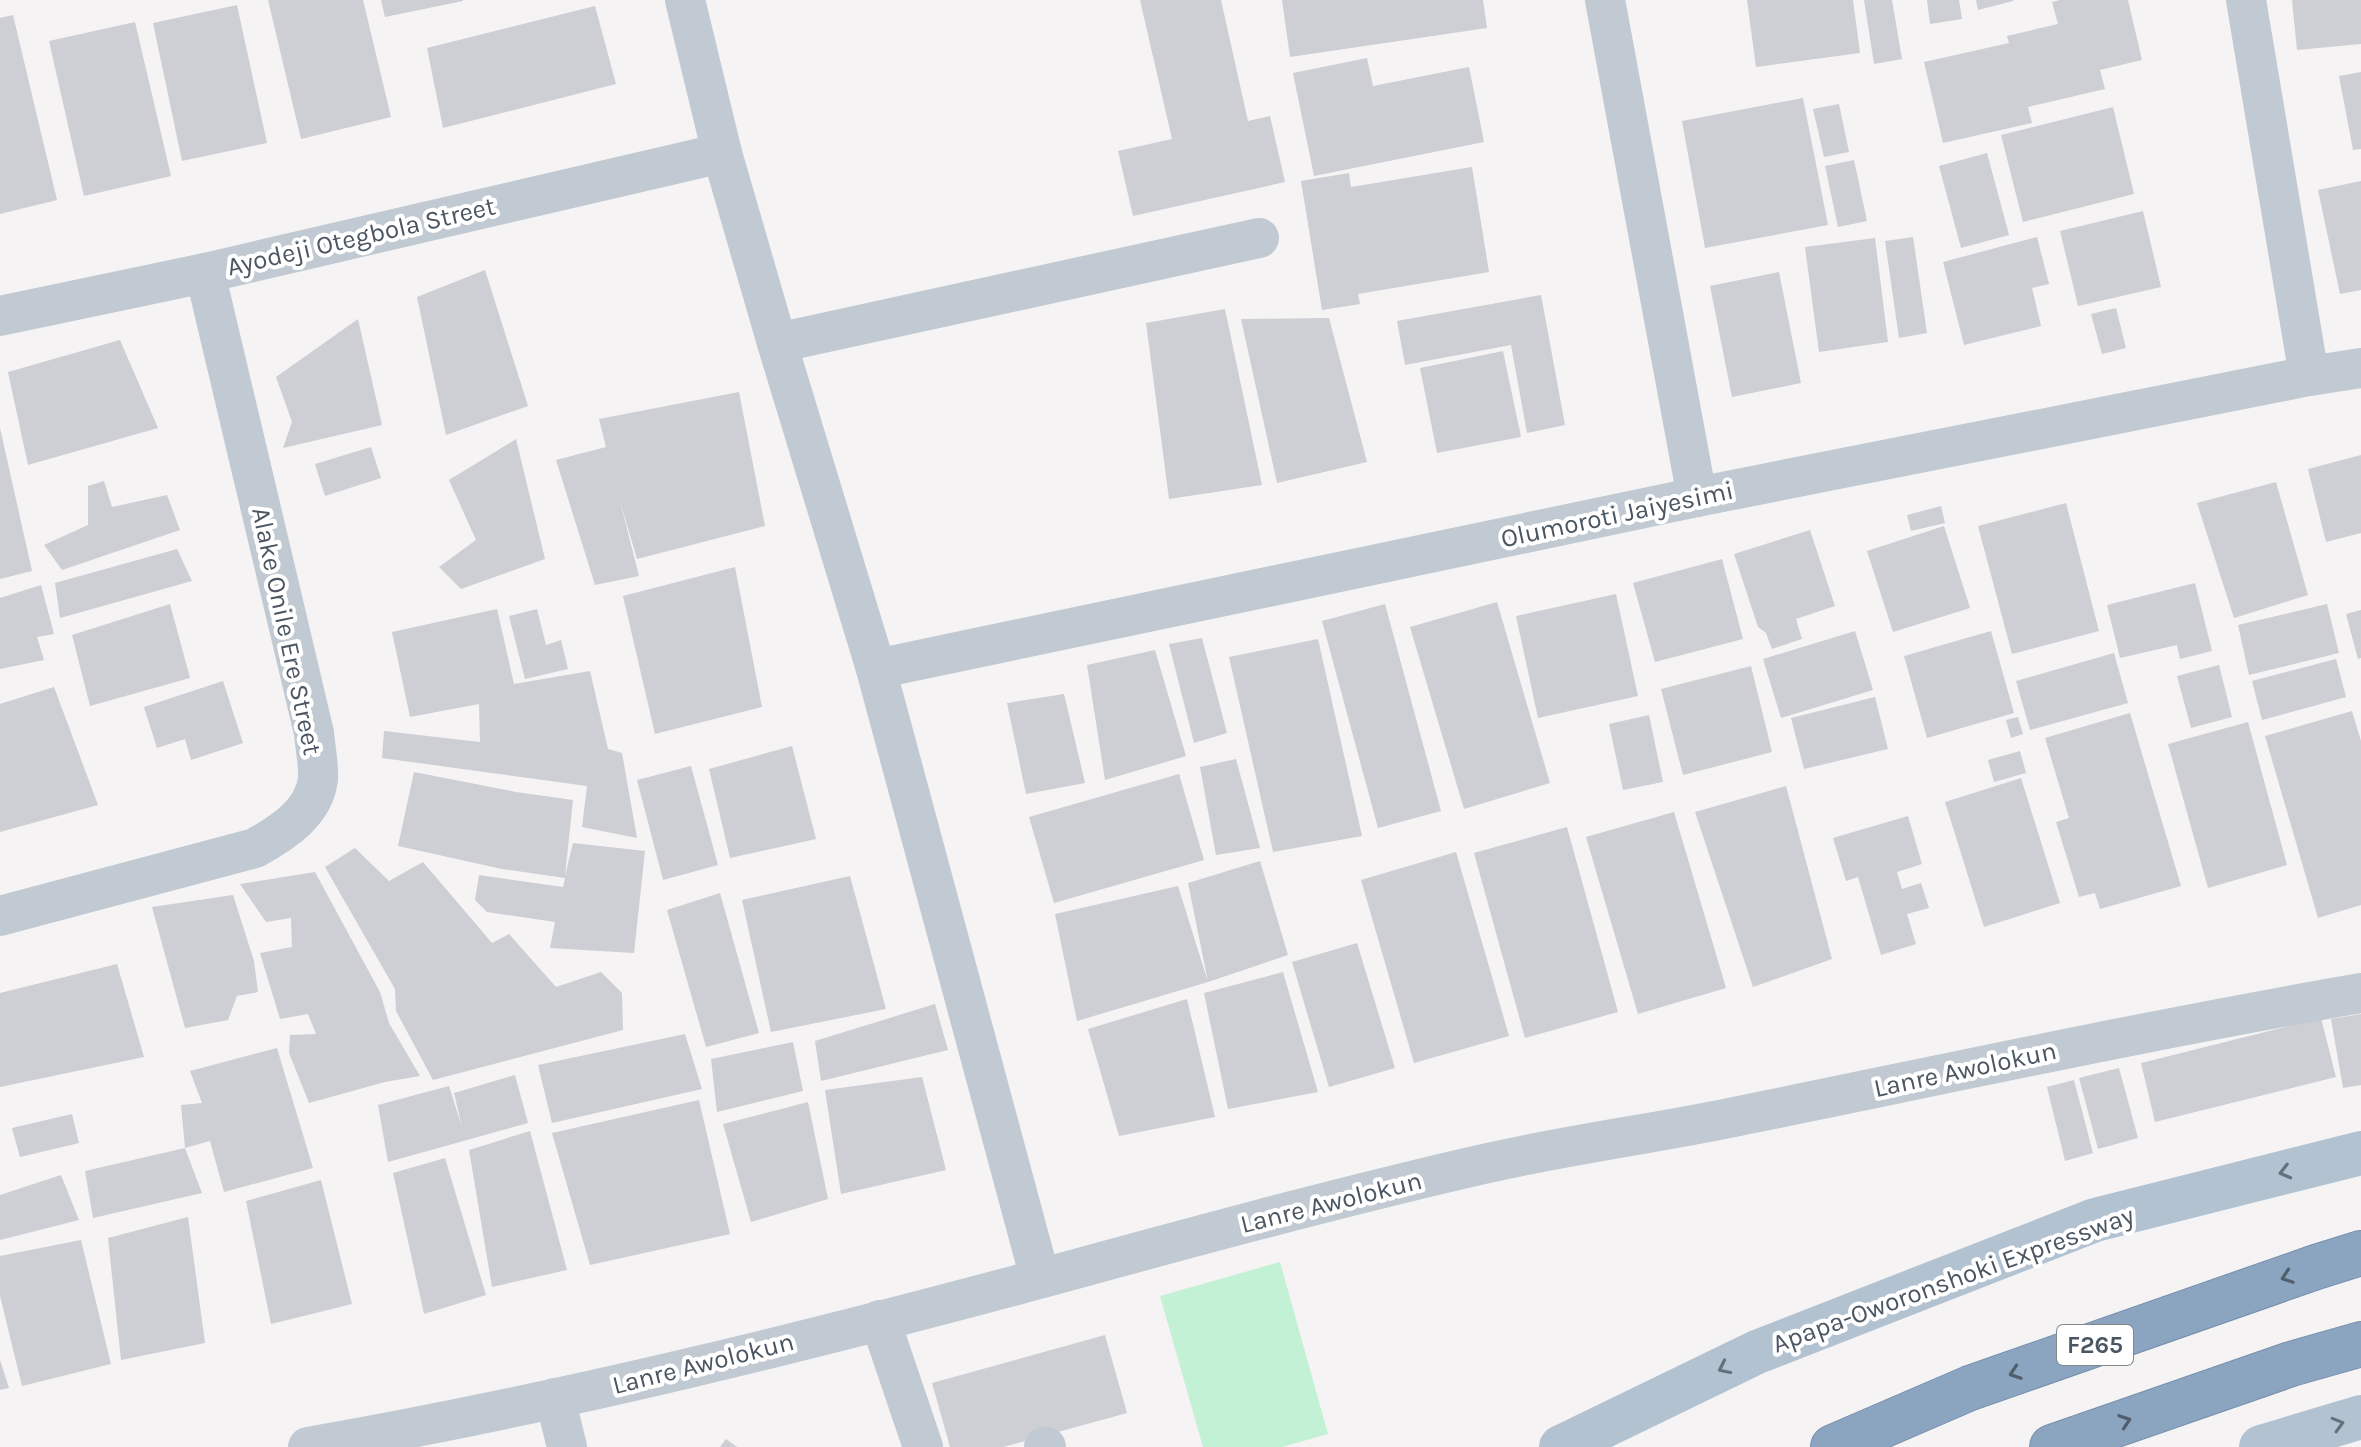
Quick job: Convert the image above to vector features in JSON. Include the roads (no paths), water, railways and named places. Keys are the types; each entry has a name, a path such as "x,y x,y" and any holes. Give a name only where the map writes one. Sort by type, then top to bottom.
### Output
{"highway":[{"name":"F265","path":"1833,1447 1970,1388 2361,1253"},
{"path":"2052,1447 2291,1364 2361,1344"}],"main road":[{"name":"Apapa-Oworonshoki Expressway","path":"1561,1447 1757,1352 2095,1220 2361,1153"},
{"path":"2268,1446 2361,1417"}],"street":[{"path":"685,0 722,153 876,669 1040,1278"},
{"path":"1605,0 1697,497"},
{"path":"2246,0 2309,376"},
{"name":"Ayodeji Otegbola Street","path":"0,316 205,273 722,153"},
{"path":"777,343 1259,238"},
{"name":"Alake Onile Ere Street","path":"0,916 255,848 283,833 307,808 318,779 314,733 205,273"},
{"name":"Olumoroti Jaiyesimi","path":"876,669 1697,497 2361,368"},
{"name":"Lanre Awolokun","path":"308,1447 555,1398 880,1320 1483,1164 2361,993"},
{"path":"880,1320 923,1447"},
{"path":"555,1398 567,1447"}]}
